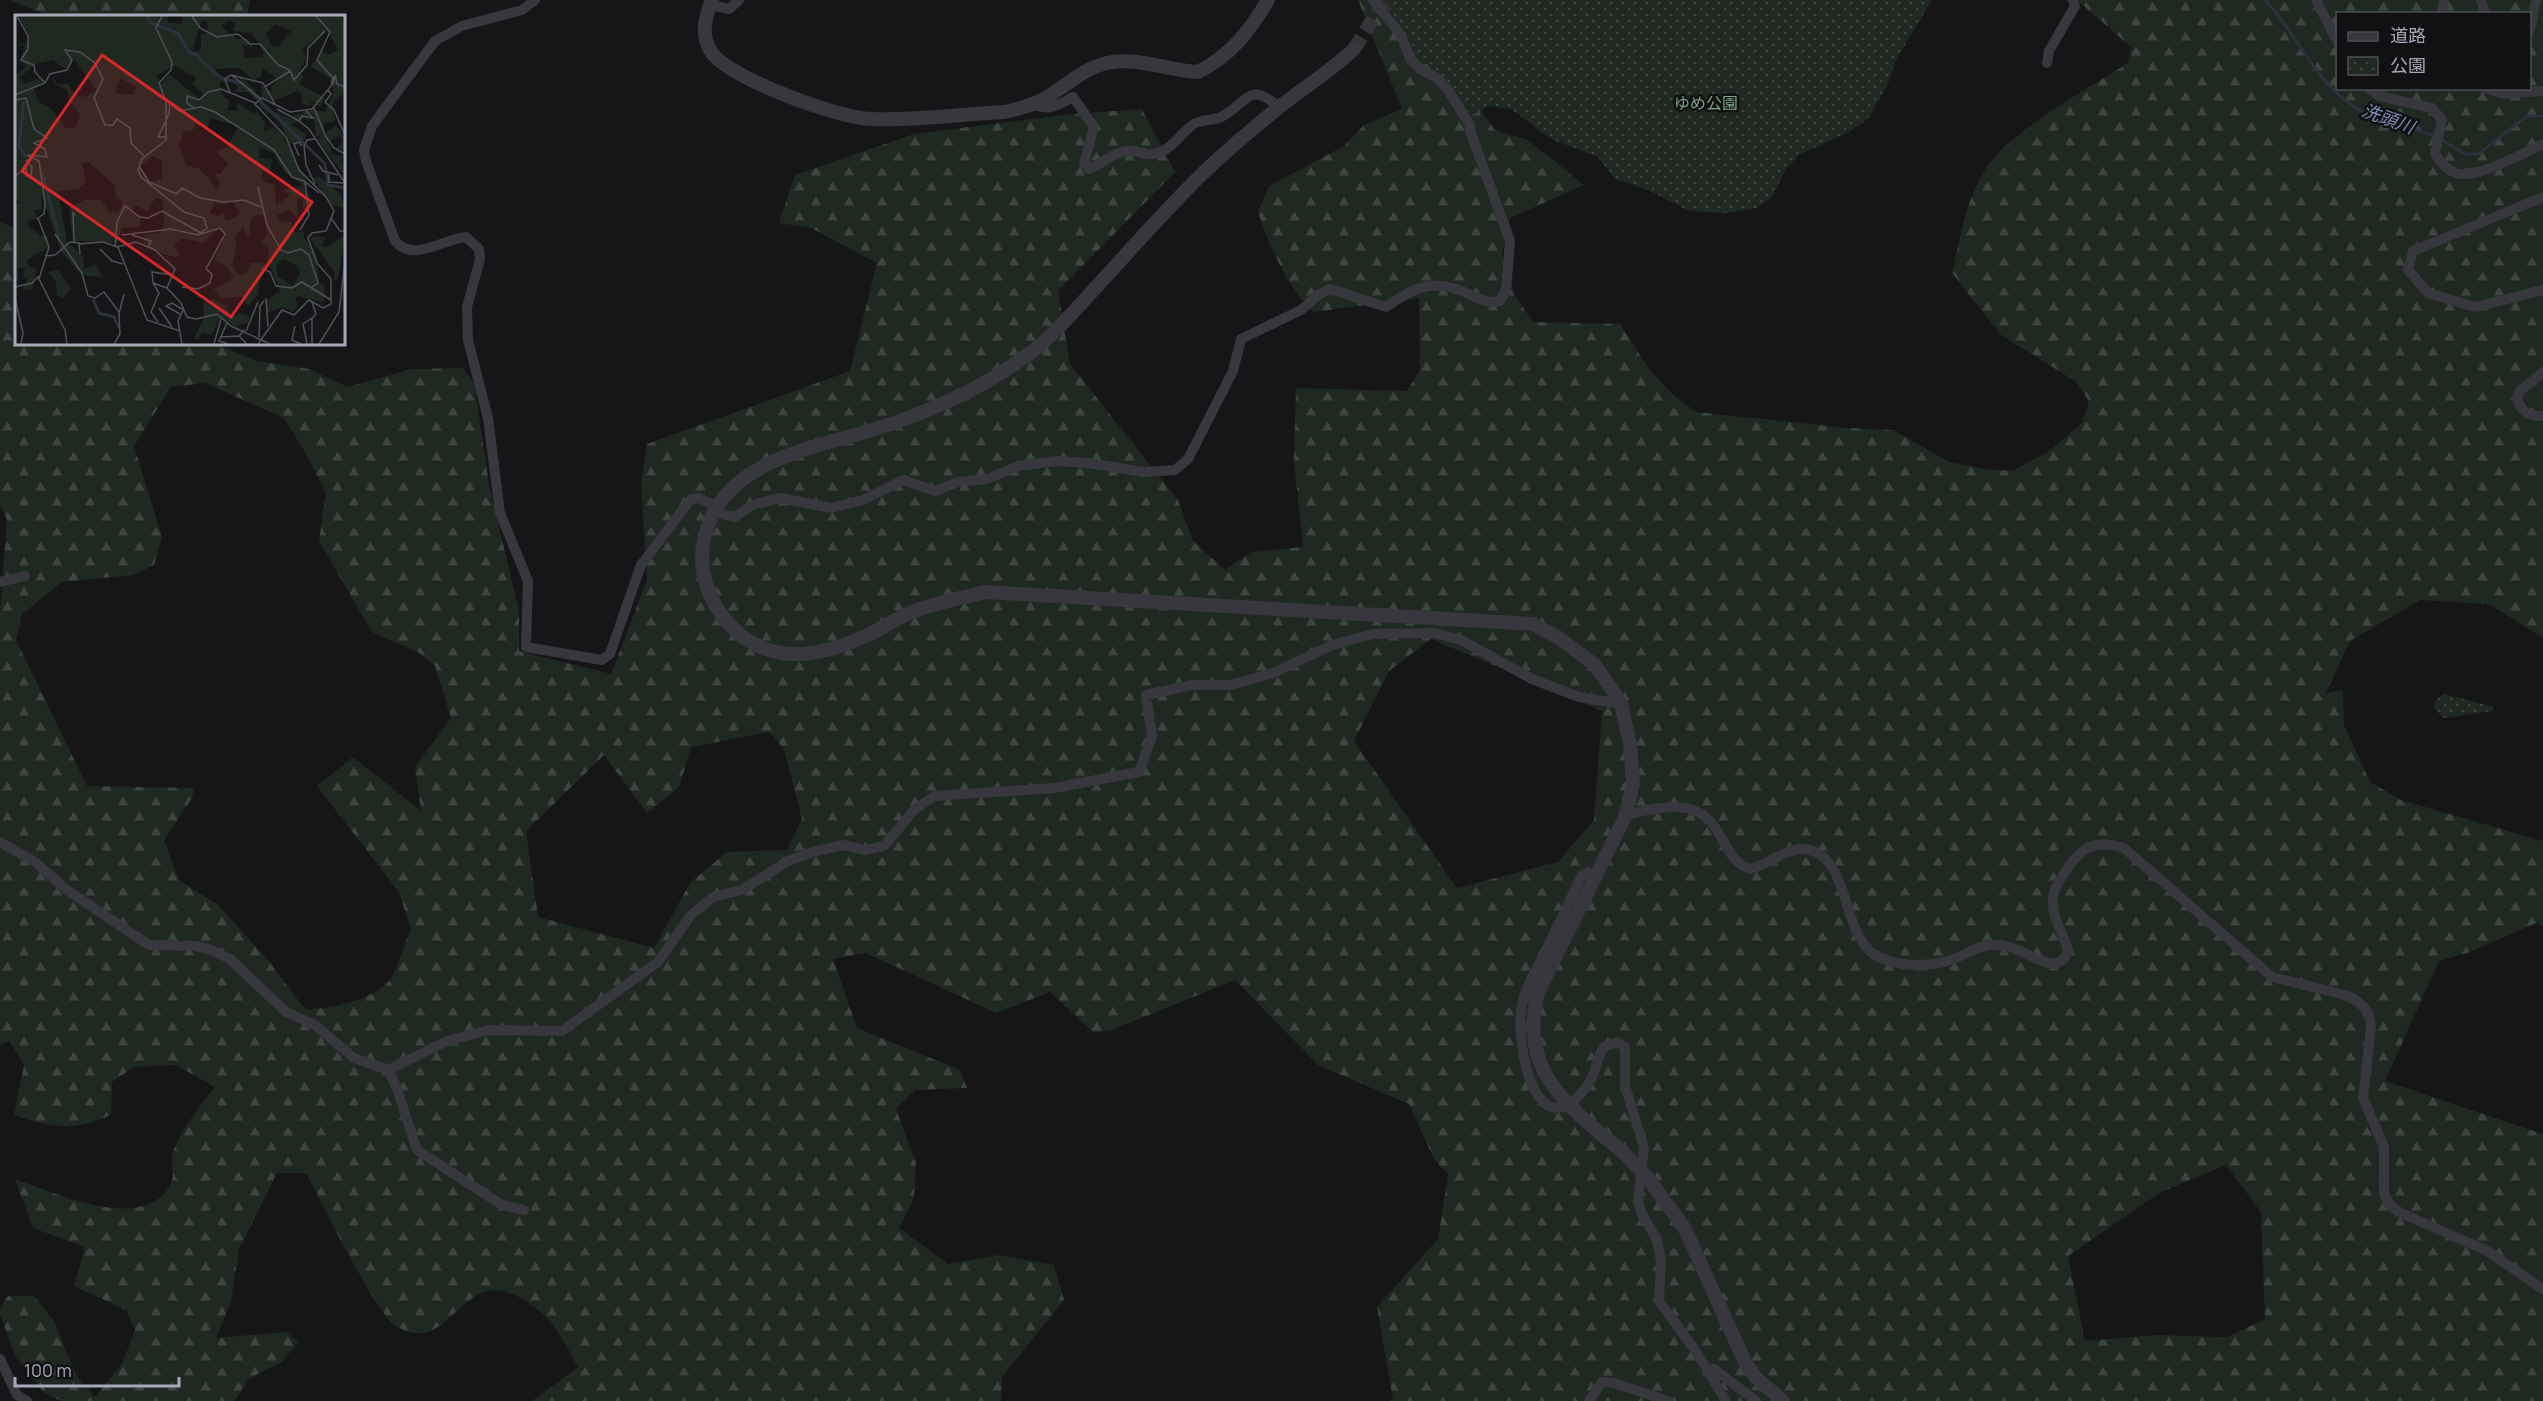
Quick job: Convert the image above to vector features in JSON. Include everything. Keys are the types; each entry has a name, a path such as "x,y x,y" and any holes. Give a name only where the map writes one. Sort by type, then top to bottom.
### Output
{"street":[{"path":"536,0 522,10 462,26 441,36 372,126 364,150 369,171 400,247 413,252 466,237 479,249 480,259 467,307 468,340 488,418 500,513 528,581 526,648 602,660 610,654 641,565 691,499 699,498 715,509 735,517 752,505 780,498 831,508 863,500 903,480 935,491 958,482 987,478 1018,466 1057,461 1088,463 1144,472 1170,471 1188,459 1233,371 1241,339 1301,310 1317,295 1330,289 1339,290 1386,307 1412,290 1440,284 1460,289 1486,302 1500,301 1506,290 1510,241 1473,140 1470,125 1448,90 1436,76 1420,69 1410,59 1401,34 1373,0"},
{"path":"739,0 729,9 711,3 704,26 705,36 712,52 721,62 782,93 826,110 871,119 1004,112 1033,104 1091,68 1108,63 1123,61 1182,72 1198,72 1216,63 1231,50 1255,22 1268,0"},
{"path":"2047,63 2049,51 2075,6 2073,0"},
{"path":"2316,0 2336,41"},
{"path":"2531,21 2536,0"},
{"path":"1354,49 1279,107 1196,180 1040,345 991,381 893,423 807,449 755,470 735,484 715,509 702,552 702,568 709,593 731,627 756,645 783,655 825,652 870,635 914,611 985,592 1533,624 1559,638 1595,665 1621,704 1630,744 1633,784 1625,818 1550,965 1533,1014 1532,1036 1542,1068 1568,1103 1648,1178 1685,1229 1745,1362 1756,1378 1783,1401"},
{"path":"2371,90 2379,96 2432,108 2442,120 2435,153 2441,163 2455,173 2469,174 2543,144"},
{"path":"2491,90 2504,94 2543,91"},
{"path":"1033,104 1044,110 1050,109 1073,97 1094,127 1084,163 1089,169 1106,159 1132,151 1146,155 1159,153 1179,140 1194,125 1220,117 1252,94 1262,94 1279,107"},
{"path":"2543,197 2413,251 2408,270 2428,293 2475,307 2543,290"},
{"path":"2543,372 2520,391 2517,399 2520,410 2527,414 2543,416"},
{"path":"0,582 25,576"},
{"path":"388,1070 447,1041 489,1030 562,1031 658,962 691,915 713,897 742,890 788,861 816,851 843,845 865,850 884,846 914,810 934,795 1054,788 1139,772 1152,736 1146,695 1191,685 1230,685 1273,673 1332,645 1373,634 1434,633 1461,640 1532,679 1579,698 1621,704"},
{"path":"1625,818 1634,813 1677,806 1696,810 1708,818 1738,861 1751,869 1800,849 1812,851 1822,857 1833,870 1845,893 1855,932 1864,947 1878,957 1898,964 1946,962 1976,947 2000,945 2014,948 2045,963 2056,964 2064,959 2068,950 2052,904 2054,890 2074,856 2091,846 2110,844 2124,848 2272,977 2344,995 2356,999 2364,1006 2370,1016 2371,1026 2363,1098 2384,1147 2384,1194 2389,1203 2399,1212 2487,1251 2543,1289"},
{"path":"0,842 35,862 67,890 149,945 209,948 230,959 286,1012 315,1025 354,1058 388,1070 396,1086 417,1150 502,1205 524,1210"},
{"path":"1595,877 1588,872 1582,875 1522,1002 1522,1038 1531,1089 1544,1104 1551,1107 1568,1103 1588,1085 1603,1048 1610,1044 1621,1044 1626,1052 1625,1086 1644,1147 1638,1201 1641,1212 1657,1240 1661,1261 1659,1301 1726,1401"},
{"path":"0,1359 17,1395 27,1401"},
{"path":"1707,1370 1714,1369 1756,1401"},
{"path":"1589,1401 1602,1382 1614,1383 1668,1401"}],"green space":[{"path":"9,0 250,0 247,15 46,15"},
{"path":"1358,0 1456,0 1437,50 1495,130 1528,140 1584,185 1510,218 1502,254 1515,296 1533,322 1620,324 1649,369 1672,394 1696,412 1848,428 1893,430 1949,462 1984,469 2013,471 2049,451 2082,423 2089,401 2075,381 2001,335 1952,273 1972,197 1983,173 1995,157 2029,126 2128,63 2131,47 2077,0 2543,0 2543,638 2489,604 2420,600 2350,641 2326,693 2343,690 2344,725 2370,782 2401,800 2543,841 2543,926 2536,923 2470,952 2439,961 2385,1081 2543,1134 2543,1401 1390,1401 1393,1399 1377,1307 1438,1239 1448,1175 1433,1157 1409,1104 1318,1065 1235,980 1112,1030 1094,1033 1050,992 996,1013 866,953 833,959 857,1028 960,1070 967,1088 915,1090 896,1109 916,1163 914,1198 899,1228 948,1264 999,1255 1054,1265 1064,1300 1002,1377 1001,1401 532,1401 578,1367 560,1335 546,1317 517,1296 504,1291 491,1290 471,1299 433,1330 423,1333 410,1332 396,1326 387,1318 363,1280 306,1173 277,1173 239,1249 231,1301 216,1338 286,1332 298,1342 282,1362 250,1378 234,1401 61,1401 44,1393 15,1356 0,1314 0,1307 8,1296 34,1296 53,1319 76,1375 95,1397 122,1364 135,1330 126,1310 74,1286 85,1247 33,1228 15,1179 98,1206 121,1209 141,1207 158,1199 171,1184 172,1156 177,1143 215,1087 176,1065 134,1067 112,1082 111,1115 86,1124 63,1126 40,1123 14,1115 24,1065 9,1041 0,1045 0,613 7,519 0,506 0,221 15,228 15,345 218,345 257,361 309,369 348,387 412,369 462,368 474,383 489,485 519,611 519,651 611,674 647,580 641,483 647,444 850,371 877,263 811,228 779,223 795,175 914,134 1072,114 1142,109 1175,172 1058,291 1070,364 1178,500 1193,541 1225,570 1251,552 1303,547 1294,460 1296,388 1407,391 1420,370 1419,298 1313,312 1303,302 1287,278 1258,212 1269,186 1344,146 1364,125 1402,109","holes":["205,383 284,418 326,493 319,541 372,632 418,652 435,666 451,718 415,767 421,811 353,757 317,786 399,892 411,929 389,981 372,994 350,1002 305,1009 267,959 218,905 179,880 164,840 192,798 194,788 87,786 16,640 22,614 62,582 133,575 154,565 162,537 134,446 171,387","1431,639 1602,711 1594,820 1558,862 1457,888 1354,741 1389,671","769,732 784,749 802,819 787,850 727,852 690,883 654,948 538,917 526,831 604,755 647,813 679,787 691,747","2226,1165 2261,1212 2265,1319 2227,1337 2156,1335 2085,1341 2068,1256 2161,1192"]},
{"name":"ゆめ公園","path":"1393,0 1932,0 1895,62 1888,84 1868,119 1849,132 1799,155 1786,169 1772,197 1757,208 1728,213 1689,211 1648,190 1615,179 1598,157 1551,139 1511,109 1489,106 1469,117 1446,79 1420,59 1402,26 1389,10"},
{"path":"2444,694 2494,707 2493,711 2443,718 2434,707 2436,700"}],"waterway":[{"name":"洗頭川","path":"2265,0 2325,81 2350,104 2370,115 2436,137"},
{"name":"洗頭川","path":"2442,140 2465,154 2478,154 2527,116 2543,116"}],"tunnel":[{"path":"1354,49 1385,0"}]}
